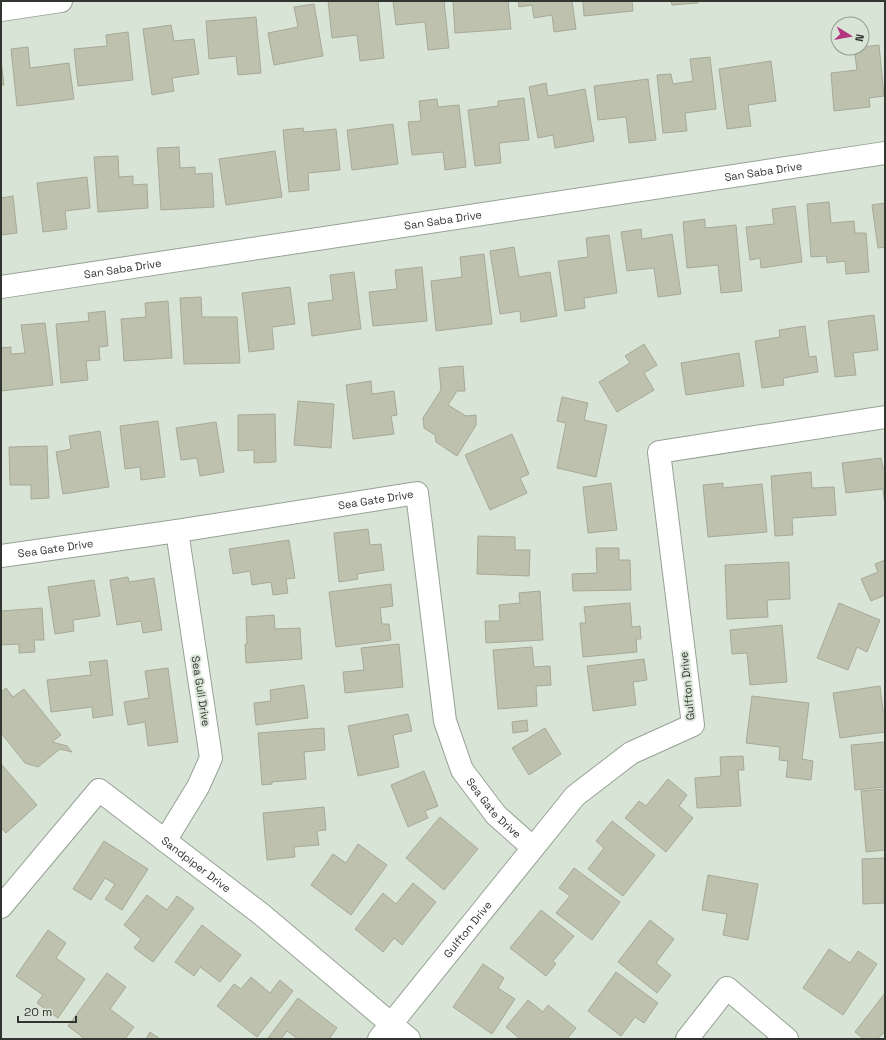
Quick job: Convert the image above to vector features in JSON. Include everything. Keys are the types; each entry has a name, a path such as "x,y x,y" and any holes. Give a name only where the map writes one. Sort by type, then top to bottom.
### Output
{"street":[{"path":"1,10 61,1"},
{"name":"San Saba Drive","path":"1,287 885,153"},
{"name":"Gulfton Drive","path":"385,1032 532,847 575,796 631,754 693,725 659,452 885,417"},
{"name":"Sea Gate Drive","path":"1,556 177,531 417,493 445,720 462,770 496,815 532,847"},
{"name":"Sea Gull Drive","path":"165,840 198,787 211,758 177,531"},
{"name":"Sandpiper Drive","path":"1,907 99,790 261,914 385,1032 408,1039"},
{"path":"687,1039 727,988 787,1039"}],"building":[{"path":"328,1 378,1 384,58 360,61 357,35 332,38"},
{"path":"393,1 444,1 449,48 428,50 425,22 396,25"},
{"path":"453,1 508,1 511,29 455,33"},
{"path":"518,1 572,1 576,29 554,32 552,15 534,18 532,5 519,7"},
{"path":"583,1 632,1 633,11 584,16"},
{"path":"671,1 698,1 698,3 672,5"},
{"path":"314,4 323,56 274,65 268,33 298,27 294,7"},
{"path":"256,17 261,73 238,75 236,56 209,59 206,21"},
{"path":"171,25 174,41 194,39 199,74 172,78 174,91 152,95 143,29"},
{"path":"128,32 133,80 78,86 74,49 107,46 106,35"},
{"path":"879,45 884,96 869,98 870,107 834,111 831,73 857,70 855,56 870,56 870,46"},
{"path":"28,47 30,68 69,63 74,99 17,106 11,49"},
{"path":"710,57 716,109 685,113 687,131 663,133 657,75 671,74 673,84 693,81 690,59"},
{"path":"1,61 4,85 1,85"},
{"path":"771,61 776,101 748,105 751,126 727,129 719,69"},
{"path":"648,79 656,140 629,143 626,117 598,120 594,86"},
{"path":"546,83 548,96 585,89 594,141 555,148 553,135 538,138 529,87"},
{"path":"524,98 529,140 499,143 501,163 475,166 468,110 498,106 498,101"},
{"path":"437,99 438,107 459,105 466,167 445,170 443,152 412,155 408,122 421,121 419,101"},
{"path":"393,124 398,164 352,170 347,130"},
{"path":"303,128 304,132 336,129 340,170 308,173 309,190 289,192 283,130"},
{"path":"179,147 180,168 195,167 195,174 212,173 214,207 161,210 157,148"},
{"path":"275,151 282,197 226,205 219,159"},
{"path":"118,156 119,177 133,176 133,185 147,184 148,208 98,212 94,157"},
{"path":"87,177 90,208 65,211 67,229 43,232 37,183"},
{"path":"13,196 17,233 1,235 1,198"},
{"path":"829,202 831,223 854,221 855,233 866,233 869,272 846,274 845,261 827,263 826,256 811,257 807,204"},
{"path":"885,203 885,247 878,248 872,205"},
{"path":"795,206 802,262 761,268 760,258 750,260 746,227 774,224 772,209"},
{"path":"705,219 705,228 736,225 742,291 721,293 718,265 687,268 683,222"},
{"path":"641,229 642,239 672,234 681,294 658,297 654,268 627,271 621,232"},
{"path":"609,235 617,293 584,298 585,308 565,311 558,261 588,257 586,238"},
{"path":"514,247 519,277 550,272 557,316 521,322 520,311 500,314 490,251"},
{"path":"484,254 492,324 436,331 431,281 462,277 460,257"},
{"path":"422,267 427,321 373,326 369,292 397,289 395,270"},
{"path":"354,272 361,329 312,336 308,303 333,300 330,275"},
{"path":"290,287 295,324 272,327 274,349 249,352 242,293"},
{"path":"201,297 202,317 237,317 240,363 184,364 180,298"},
{"path":"168,301 172,358 124,361 121,319 146,317 145,303"},
{"path":"105,311 108,346 99,347 100,360 86,361 88,380 61,383 56,324 89,321 88,313"},
{"path":"874,315 878,350 853,353 856,375 835,377 828,321"},
{"path":"45,323 53,385 1,391 1,348 11,347 11,354 25,353 21,325"},
{"path":"805,326 809,357 816,356 818,372 783,378 784,385 762,388 755,341 780,337 779,330"},
{"path":"644,344 657,365 644,373 654,390 617,412 599,382 630,363 625,356"},
{"path":"739,353 744,386 686,395 681,363"},
{"path":"463,366 465,391 457,391 448,405 466,416 476,415 476,425 457,456 436,442 435,435 424,428 423,418 441,390 439,368"},
{"path":"371,381 372,394 394,391 397,415 391,416 394,434 353,439 346,385"},
{"path":"562,397 588,403 584,420 607,425 596,477 557,468 566,423 557,421"},
{"path":"298,401 334,404 331,448 294,445"},
{"path":"275,414 276,462 254,463 254,450 238,451 238,415"},
{"path":"158,421 165,477 141,480 140,467 125,469 120,426"},
{"path":"216,422 224,472 200,476 197,458 181,460 176,428"},
{"path":"100,431 109,487 63,494 56,452 71,449 69,436"},
{"path":"512,434 529,474 520,478 527,493 490,510 465,455"},
{"path":"47,446 49,498 31,499 31,485 10,485 9,447"},
{"path":"881,458 883,468 885,468 885,506 883,489 846,493 842,463"},
{"path":"811,472 812,488 834,487 836,515 792,518 793,535 775,536 771,476"},
{"path":"611,483 617,530 588,533 583,487"},
{"path":"723,483 723,488 762,484 767,532 708,537 703,485"},
{"path":"368,529 370,545 381,544 384,570 357,574 358,579 339,582 334,533"},
{"path":"478,536 515,537 515,550 530,550 529,576 477,574"},
{"path":"289,540 295,578 286,579 288,593 273,595 271,582 252,585 250,571 233,574 229,549"},
{"path":"596,548 619,548 619,560 630,560 631,590 573,591 572,574 597,573"},
{"path":"885,560 885,595 871,601 861,579 878,572 875,564"},
{"path":"789,562 790,599 767,600 768,617 727,619 725,565"},
{"path":"128,577 129,582 154,578 162,630 143,633 141,621 117,625 110,580"},
{"path":"94,580 100,616 73,620 74,631 55,634 48,587"},
{"path":"391,584 393,606 380,608 382,624 389,624 391,640 336,647 329,592"},
{"path":"540,591 543,640 486,643 485,621 500,621 499,605 520,603 519,593"},
{"path":"630,603 632,627 640,626 641,639 636,639 637,652 583,657 580,623 586,623 584,607"},
{"path":"839,603 880,620 867,652 857,647 848,670 817,658"},
{"path":"42,608 44,640 34,640 35,652 19,653 19,644 1,645 1,611"},
{"path":"274,615 275,629 300,628 302,659 246,663 246,617"},
{"path":"782,625 787,682 750,685 747,653 732,654 730,630"},
{"path":"399,644 403,687 345,693 343,672 364,670 361,648"},
{"path":"532,647 534,667 550,666 551,685 536,686 537,706 498,709 493,650"},
{"path":"644,659 647,680 633,682 636,705 593,711 587,666"},
{"path":"107,660 113,715 93,718 92,707 51,712 47,680 91,675 89,662"},
{"path":"168,668 178,742 148,746 145,722 128,725 124,702 149,698 145,671"},
{"path":"304,685 308,718 256,725 254,703 271,701 270,690"},
{"path":"880,686 883,711 885,710 885,732 840,738 833,693"},
{"path":"6,688 13,697 24,689 61,735 52,742 67,746 72,752 60,749 38,767 25,763 1,733 1,692"},
{"path":"752,696 809,703 802,759 813,761 811,780 786,777 788,761 779,760 780,747 746,743"},
{"path":"408,714 412,731 393,735 399,767 358,776 348,726"},
{"path":"527,720 528,731 513,733 512,722"},
{"path":"324,728 325,750 304,752 306,779 272,782 272,784 262,785 258,733"},
{"path":"545,728 561,754 529,775 512,748"},
{"path":"885,742 885,787 855,790 851,745"},
{"path":"743,756 744,770 738,770 741,806 697,808 695,778 721,776 720,757"},
{"path":"1,764 37,805 6,833 1,828"},
{"path":"424,771 438,806 425,811 428,818 408,827 391,785"},
{"path":"668,779 687,795 679,806 693,818 666,852 625,818 639,801 646,806"},
{"path":"885,789 885,850 866,852 861,791"},
{"path":"324,807 326,830 317,831 319,845 294,847 295,857 267,860 263,813"},
{"path":"440,817 478,849 444,890 406,858"},
{"path":"612,821 655,855 623,896 588,869 604,848 596,841"},
{"path":"104,841 148,869 122,910 105,899 115,884 105,878 91,900 73,889"},
{"path":"358,844 387,865 351,915 311,885 333,854 346,863"},
{"path":"885,858 884,903 863,904 862,859"},
{"path":"574,868 620,902 592,940 556,913 570,896 559,888"},
{"path":"708,875 758,884 748,940 723,935 727,914 702,910"},
{"path":"413,883 436,902 402,945 394,938 383,952 355,929 383,893 396,904"},
{"path":"147,895 167,910 177,896 194,908 153,962 134,948 141,939 124,925"},
{"path":"541,910 574,936 553,961 556,964 546,976 510,948"},
{"path":"650,920 674,939 656,963 671,975 657,993 618,962"},
{"path":"202,925 241,955 220,982 200,967 194,976 175,962"},
{"path":"48,930 66,943 56,958 85,979 58,1018 37,1003 43,995 16,976"},
{"path":"829,949 850,963 858,951 877,964 843,1015 803,988"},
{"path":"483,964 504,978 498,988 515,999 492,1034 453,1007"},
{"path":"616,972 658,1003 644,1023 635,1017 621,1036 588,1011"},
{"path":"107,973 126,987 110,1009 134,1027 125,1039 85,1039 68,1026"},
{"path":"251,977 270,993 280,980 293,991 257,1037 217,1006 234,984 241,989"},
{"path":"885,993 885,1035 883,1033 878,1039 864,1039 855,1032"},
{"path":"298,998 337,1028 329,1039 298,1039 287,1031 281,1039 268,1038"},
{"path":"528,1000 543,1012 548,1005 576,1028 567,1039 520,1039 506,1027"},
{"path":"150,1032 160,1039 146,1039"}]}
